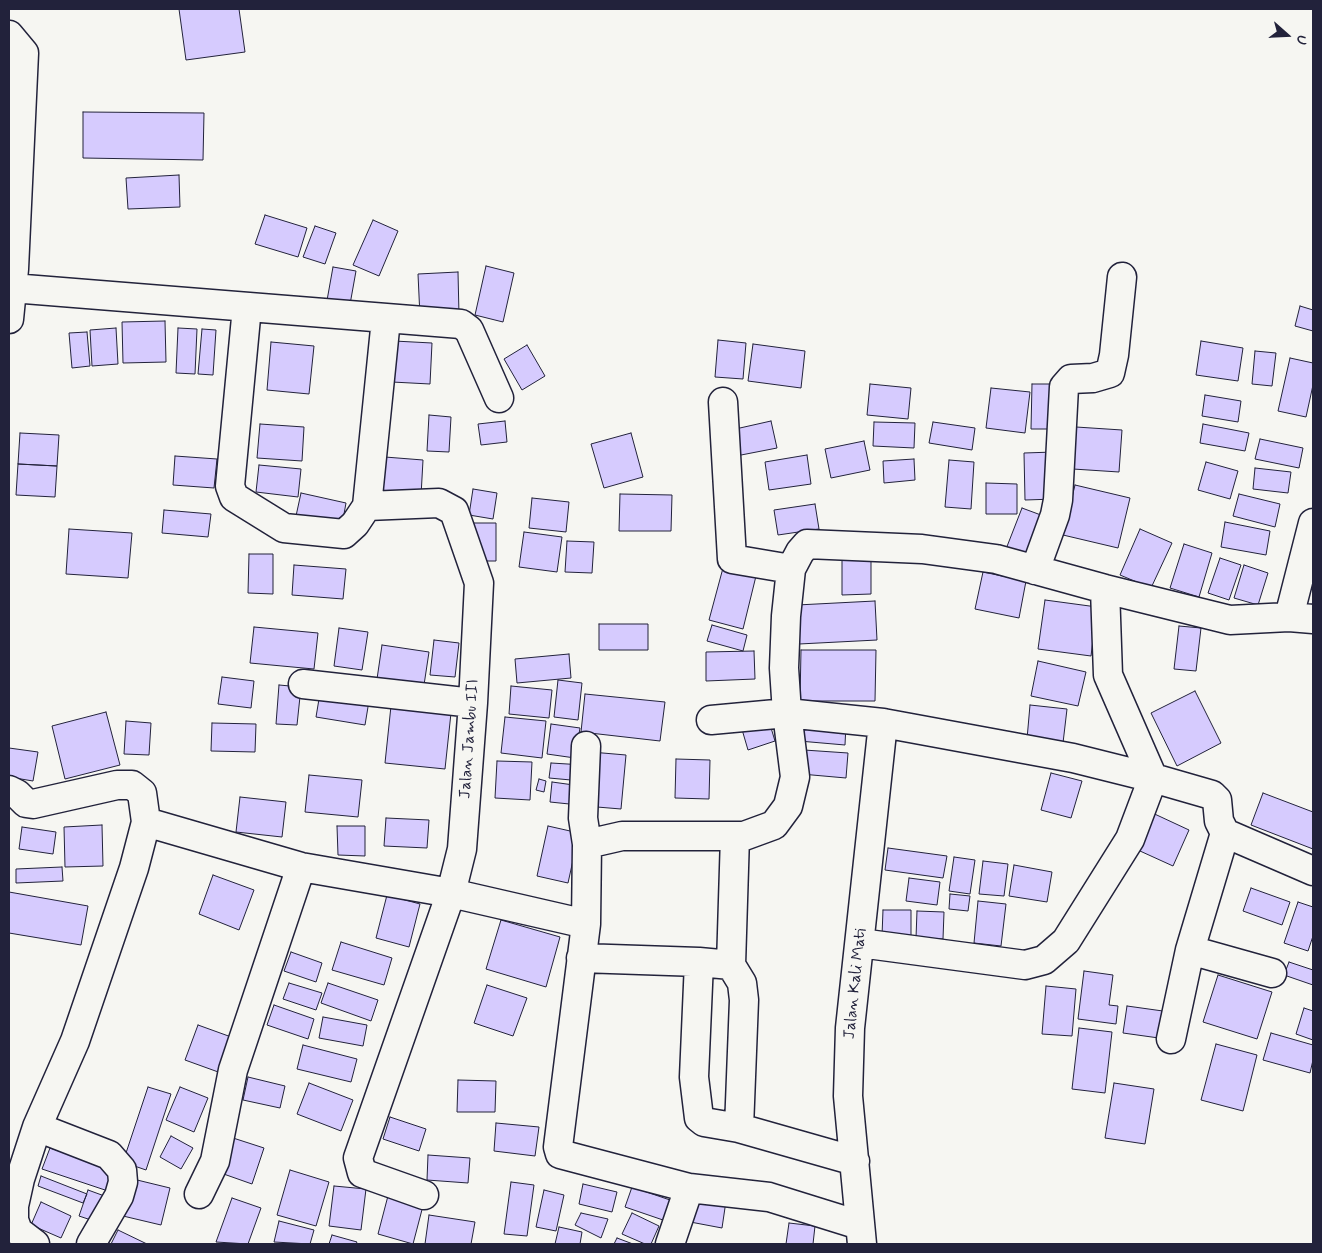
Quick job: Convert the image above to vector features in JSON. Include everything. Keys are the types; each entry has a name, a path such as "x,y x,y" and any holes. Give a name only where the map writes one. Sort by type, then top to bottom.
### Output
{"street":[{"path":"9,35 24,53 9,319"},
{"path":"1035,570 1055,515 1058,500 1064,387 1071,379 1093,378 1110,372 1114,355 1122,277"},
{"path":"12,288 461,324 470,330 499,398"},
{"path":"247,307 230,486 234,497 284,528 344,534 355,524 368,506 386,319"},
{"path":"723,402 732,559 791,569"},
{"name":"Jalan Jambu III","path":"368,506 438,503 454,511 479,583 473,703 462,849 451,893 358,1158 362,1173 424,1195"},
{"path":"587,844 622,836 744,836 774,825 788,806 795,777 786,713 784,668 791,569 800,552 808,544 922,549 996,558 1105,589 1230,620 1301,618 1313,522"},
{"path":"860,943 1026,965 1044,960 1066,941 1130,839 1153,778 1108,675 1105,589"},
{"path":"303,684 473,703"},
{"path":"711,720 786,713 883,724 1073,758 1153,778 1212,795 1217,800 1219,822 1225,833 1313,871"},
{"name":"Jalan Kali Mati","path":"860,1235 848,1096 850,1028 883,724"},
{"path":"586,746 583,801 587,844 586,924 559,1152 563,1156 688,1188 770,1197 860,1235"},
{"path":"9,790 17,794 26,803 33,804 118,786 132,785 142,793 146,822 134,868 75,1041 37,1127 14,1206 14,1220 18,1231 35,1244"},
{"path":"146,822 301,867 451,893 586,924"},
{"path":"1171,1039 1190,950 1225,833"},
{"path":"736,836 731,965 742,983 744,1000 739,1128"},
{"path":"198,1194 216,1161 233,1070 301,867"},
{"path":"1190,950 1272,973"},
{"path":"581,958 700,962 731,965"},
{"path":"700,962 694,1077 699,1118 704,1122 739,1128 854,1161"},
{"path":"37,1127 109,1156 122,1170 123,1182 119,1196 91,1244"},
{"path":"670,1244 688,1188"}],"building":[{"path":"179,9 239,9 245,52 186,60"},
{"path":"83,112 204,113 203,160 83,158"},
{"path":"179,175 180,207 128,209 126,178"},
{"path":"265,215 307,228 298,257 255,244"},
{"path":"373,220 398,231 379,276 353,265"},
{"path":"315,226 336,233 325,264 303,257"},
{"path":"486,266 514,273 503,322 475,315"},
{"path":"333,267 356,271 349,310 326,306"},
{"path":"458,272 459,315 420,317 418,274"},
{"path":"1300,306 1313,310 1313,331 1295,326"},
{"path":"165,321 166,362 123,363 122,322"},
{"path":"116,328 118,364 92,366 90,330"},
{"path":"178,328 197,329 195,374 176,373"},
{"path":"202,329 216,330 213,375 198,374"},
{"path":"87,332 90,366 72,368 69,333"},
{"path":"718,340 746,343 743,379 715,377"},
{"path":"394,341 432,343 430,384 392,382"},
{"path":"1201,341 1243,348 1238,381 1196,375"},
{"path":"271,342 314,346 309,394 267,390"},
{"path":"753,344 805,351 801,388 748,381"},
{"path":"527,345 545,376 522,390 504,359"},
{"path":"1255,351 1276,353 1272,386 1252,384"},
{"path":"1290,358 1313,363 1313,385 1306,417 1278,411"},
{"path":"870,384 911,388 908,419 867,415"},
{"path":"1032,384 1059,384 1059,429 1031,429"},
{"path":"991,388 1030,392 1025,433 986,428"},
{"path":"1205,395 1241,401 1238,422 1202,416"},
{"path":"429,415 451,417 449,452 427,451"},
{"path":"505,421 507,442 481,445 478,424"},
{"path":"771,421 777,448 736,456 731,430"},
{"path":"874,422 915,423 914,448 873,446"},
{"path":"933,422 975,428 972,450 929,443"},
{"path":"260,424 304,427 302,461 257,458"},
{"path":"1203,424 1249,433 1245,451 1200,443"},
{"path":"1076,427 1122,430 1119,472 1073,469"},
{"path":"20,433 59,435 57,466 18,464"},
{"path":"631,433 643,477 604,488 591,444"},
{"path":"1260,439 1303,448 1299,468 1255,459"},
{"path":"864,441 870,470 831,478 825,449"},
{"path":"1054,452 1055,499 1025,500 1024,453"},
{"path":"807,455 811,484 769,490 765,462"},
{"path":"175,456 217,459 214,488 173,485"},
{"path":"385,457 423,460 421,496 383,494"},
{"path":"914,459 915,480 884,483 883,461"},
{"path":"949,460 974,462 971,509 945,507"},
{"path":"1206,462 1238,471 1230,499 1198,490"},
{"path":"18,464 57,466 55,497 16,495"},
{"path":"259,465 301,469 298,497 256,492"},
{"path":"1255,468 1291,472 1288,493 1253,489"},
{"path":"986,483 1017,484 1017,514 986,514"},
{"path":"1075,485 1130,498 1118,548 1063,535"},
{"path":"473,489 497,493 493,519 469,515"},
{"path":"301,493 346,503 342,525 296,516"},
{"path":"620,494 672,495 671,531 619,531"},
{"path":"1239,494 1280,504 1275,527 1233,516"},
{"path":"532,498 569,502 566,532 529,528"},
{"path":"815,504 819,529 778,535 774,510"},
{"path":"1022,508 1049,518 1033,559 1006,549"},
{"path":"164,510 211,514 208,537 162,533"},
{"path":"1225,522 1270,531 1266,555 1221,547"},
{"path":"472,523 496,523 496,561 472,561"},
{"path":"69,529 132,533 128,578 66,574"},
{"path":"1140,529 1172,543 1151,588 1120,575"},
{"path":"524,532 562,537 557,572 519,567"},
{"path":"567,541 594,542 592,573 565,572"},
{"path":"1184,544 1212,553 1199,597 1170,588"},
{"path":"249,554 273,554 273,594 248,593"},
{"path":"871,558 871,594 842,595 842,559"},
{"path":"1220,558 1241,565 1229,600 1208,593"},
{"path":"294,565 346,569 343,599 292,595"},
{"path":"1244,565 1268,573 1258,605 1234,598"},
{"path":"723,568 756,576 743,629 709,620"},
{"path":"983,572 1026,581 1019,618 975,609"},
{"path":"1045,600 1097,607 1091,656 1038,649"},
{"path":"875,601 877,640 799,644 797,605"},
{"path":"599,624 648,624 648,650 599,650"},
{"path":"712,625 747,635 743,651 707,641"},
{"path":"1179,626 1201,628 1196,671 1174,669"},
{"path":"254,627 318,633 314,669 250,663"},
{"path":"339,628 368,632 362,670 334,666"},
{"path":"434,640 459,643 455,677 430,675"},
{"path":"382,645 429,652 424,685 377,679"},
{"path":"801,650 876,650 875,701 800,701"},
{"path":"754,651 755,679 706,681 706,652"},
{"path":"569,654 571,678 517,683 515,659"},
{"path":"1038,661 1086,672 1078,706 1031,696"},
{"path":"222,677 254,681 251,708 218,704"},
{"path":"558,680 582,683 578,720 554,717"},
{"path":"279,685 301,687 297,725 276,724"},
{"path":"511,686 552,690 549,718 509,714"},
{"path":"1195,691 1221,743 1177,766 1151,713"},
{"path":"320,693 369,701 365,725 316,717"},
{"path":"585,694 665,702 660,741 581,732"},
{"path":"1030,705 1067,709 1063,743 1027,739"},
{"path":"391,706 451,713 445,769 385,763"},
{"path":"106,712 120,765 65,779 52,726"},
{"path":"505,717 546,721 542,758 501,753"},
{"path":"768,718 775,741 748,750 741,726"},
{"path":"126,721 151,723 149,755 124,754"},
{"path":"801,721 846,724 845,745 799,741"},
{"path":"212,723 256,724 255,752 211,751"},
{"path":"551,724 580,728 575,758 547,754"},
{"path":"9,748 38,752 33,781 9,777"},
{"path":"804,750 848,753 846,778 801,774"},
{"path":"591,752 626,755 621,809 585,806"},
{"path":"676,759 710,760 709,799 675,798"},
{"path":"497,761 532,762 530,800 495,798"},
{"path":"551,763 584,765 582,781 549,778"},
{"path":"1051,773 1082,781 1071,818 1041,810"},
{"path":"309,775 362,780 358,817 305,812"},
{"path":"539,779 546,781 544,792 536,790"},
{"path":"552,782 581,786 579,805 550,802"},
{"path":"1263,793 1313,812 1313,849 1251,825"},
{"path":"240,797 286,802 282,837 236,832"},
{"path":"1146,810 1189,830 1173,866 1129,846"},
{"path":"386,818 429,820 427,848 384,846"},
{"path":"102,825 103,866 65,867 64,827"},
{"path":"337,826 365,826 365,856 338,855"},
{"path":"548,826 579,833 568,883 537,876"},
{"path":"22,827 56,832 53,854 19,849"},
{"path":"888,848 947,856 943,878 885,870"},
{"path":"954,857 975,860 970,894 949,891"},
{"path":"983,861 1008,864 1004,896 979,894"},
{"path":"1014,865 1052,872 1047,902 1009,896"},
{"path":"62,867 63,881 16,883 16,869"},
{"path":"213,875 254,890 239,930 199,914"},
{"path":"909,878 940,882 937,905 906,901"},
{"path":"1251,888 1290,902 1282,925 1243,911"},
{"path":"9,892 88,906 81,945 9,933"},
{"path":"950,894 970,896 968,911 949,909"},
{"path":"387,895 420,904 409,947 376,938"},
{"path":"978,901 1006,904 1001,946 974,943"},
{"path":"1298,902 1313,907 1313,936 1308,951 1284,943"},
{"path":"883,910 911,910 911,937 882,936"},
{"path":"917,911 944,912 943,939 916,938"},
{"path":"501,920 560,937 546,987 486,969"},
{"path":"341,942 392,958 384,985 332,970"},
{"path":"291,952 322,963 316,982 284,971"},
{"path":"1289,962 1313,970 1313,985 1284,975"},
{"path":"1084,971 1113,975 1109,1005 1118,1006 1116,1024 1078,1019"},
{"path":"1218,975 1272,992 1257,1039 1203,1022"},
{"path":"289,983 322,993 316,1010 283,999"},
{"path":"328,983 378,1000 371,1021 321,1003"},
{"path":"487,985 527,998 513,1036 474,1023"},
{"path":"1046,986 1076,989 1072,1036 1042,1034"},
{"path":"274,1005 314,1019 308,1039 267,1025"},
{"path":"1127,1006 1170,1012 1166,1039 1123,1033"},
{"path":"1304,1008 1313,1011 1313,1040 1296,1034"},
{"path":"323,1017 367,1025 363,1046 319,1038"},
{"path":"198,1025 234,1038 221,1073 185,1060"},
{"path":"1079,1028 1112,1032 1105,1093 1072,1089"},
{"path":"1271,1033 1313,1045 1313,1060 1310,1073 1263,1060"},
{"path":"1216,1044 1257,1055 1243,1111 1201,1100"},
{"path":"303,1045 357,1059 351,1082 297,1069"},
{"path":"248,1077 285,1086 280,1108 243,1100"},
{"path":"458,1080 496,1081 495,1112 457,1112"},
{"path":"309,1083 353,1100 341,1131 297,1114"},
{"path":"1114,1083 1154,1089 1145,1144 1105,1138"},
{"path":"148,1087 171,1094 146,1170 123,1162"},
{"path":"180,1087 208,1098 194,1132 166,1120"},
{"path":"390,1117 426,1129 419,1151 383,1139"},
{"path":"496,1123 539,1127 535,1156 494,1151"},
{"path":"171,1136 193,1148 181,1169 160,1157"},
{"path":"230,1137 264,1148 252,1184 218,1172"},
{"path":"50,1148 118,1171 111,1192 42,1169"},
{"path":"428,1155 470,1158 468,1183 427,1180"},
{"path":"290,1170 329,1182 316,1226 277,1215"},
{"path":"41,1176 87,1194 83,1203 38,1186"},
{"path":"133,1179 170,1188 161,1225 123,1216"},
{"path":"511,1182 534,1185 527,1236 504,1234"},
{"path":"583,1184 617,1192 612,1212 579,1204"},
{"path":"334,1186 366,1189 361,1230 329,1226"},
{"path":"632,1187 670,1200 663,1220 625,1207"},
{"path":"88,1190 110,1198 100,1223 79,1216"},
{"path":"544,1190 564,1195 556,1231 536,1227"},
{"path":"389,1192 424,1202 413,1244 378,1234"},
{"path":"690,1195 726,1201 722,1228 685,1221"},
{"path":"232,1198 261,1208 248,1244 216,1242"},
{"path":"41,1202 71,1216 61,1238 31,1225"},
{"path":"581,1213 608,1219 601,1238 575,1225"},
{"path":"632,1213 659,1226 651,1244 645,1244 622,1234"},
{"path":"429,1215 475,1222 471,1244 425,1244"},
{"path":"279,1221 314,1230 310,1244 274,1242"},
{"path":"789,1223 815,1226 813,1244 786,1244"},
{"path":"559,1227 582,1232 580,1244 555,1244"},
{"path":"118,1230 147,1244 111,1244"},
{"path":"332,1235 357,1242 356,1244 329,1244"},
{"path":"617,1238 633,1244 614,1244"}]}
